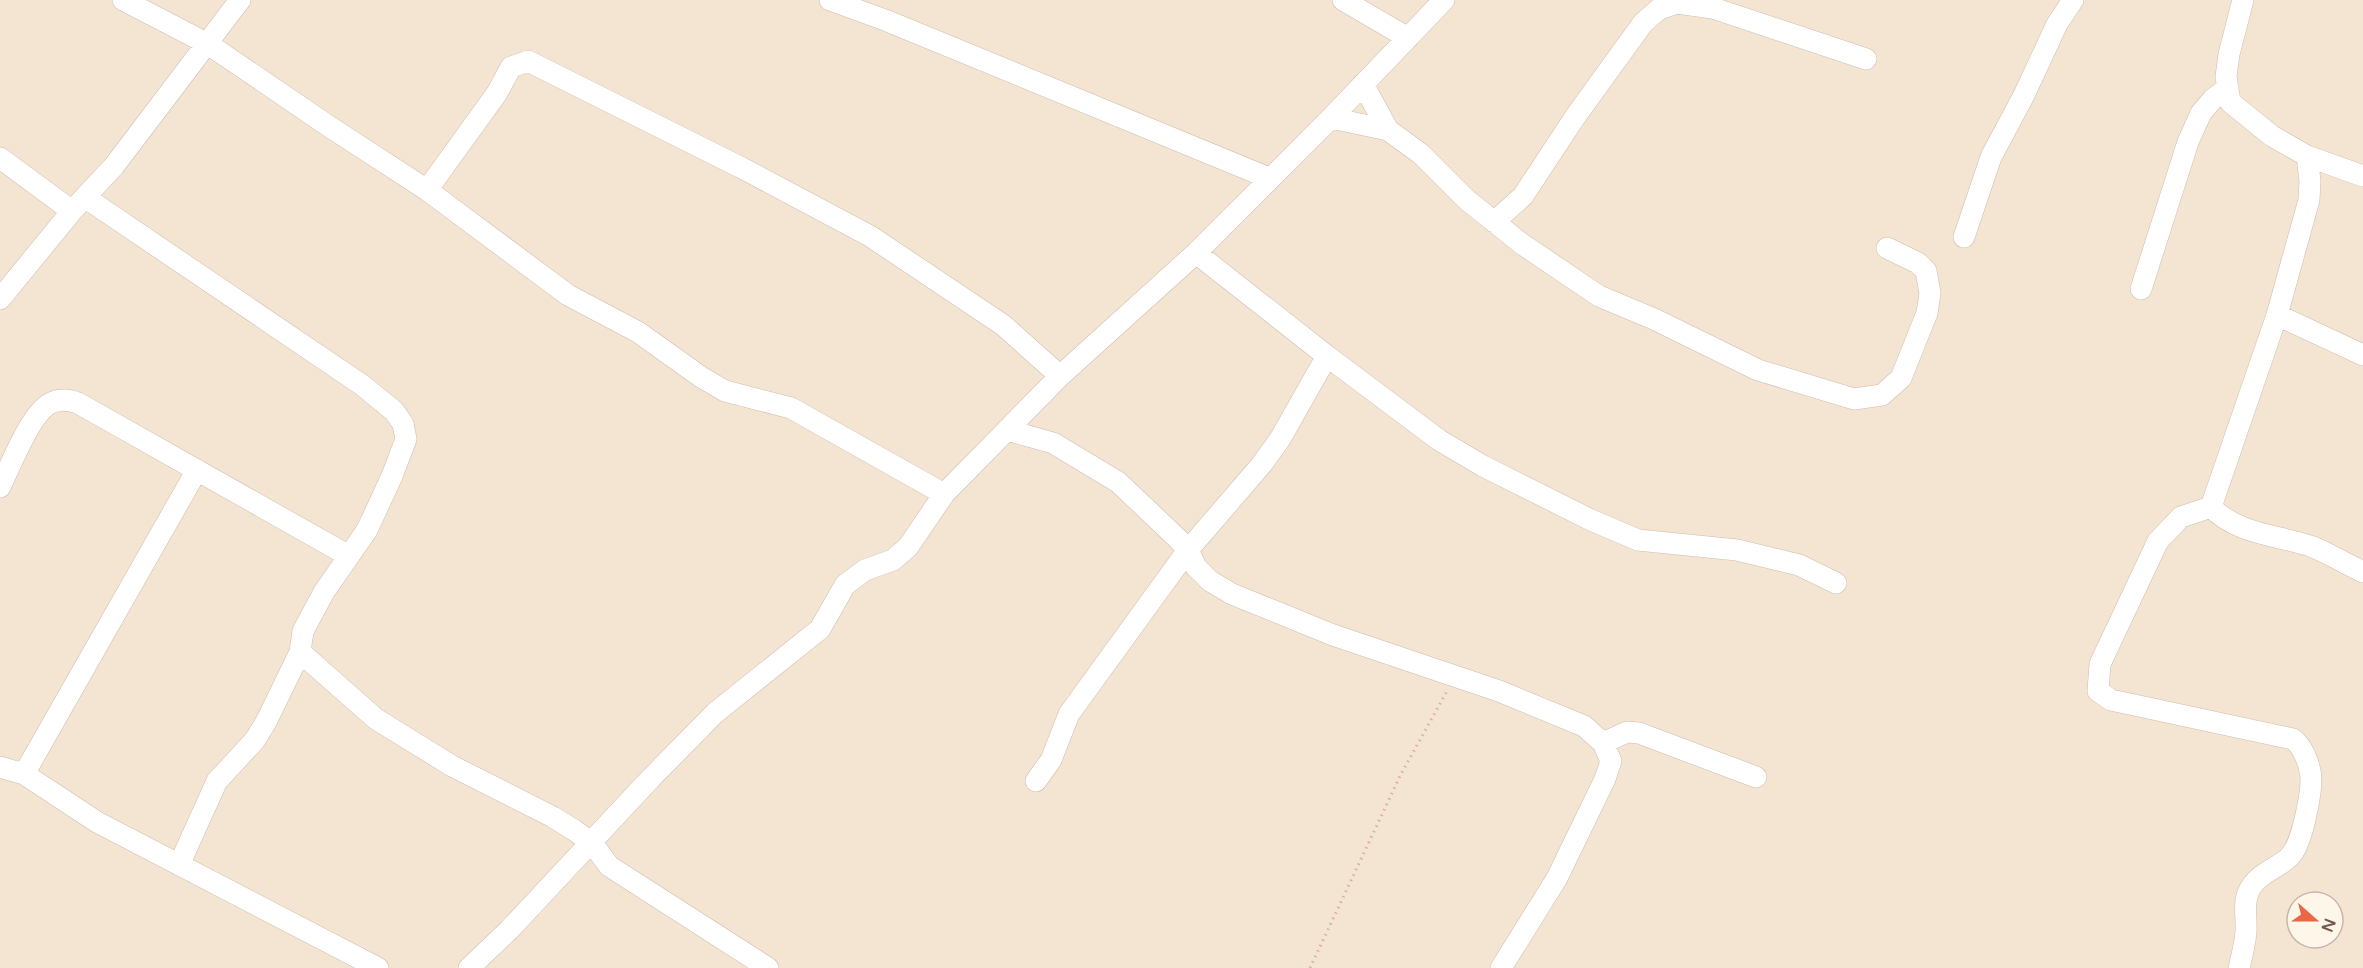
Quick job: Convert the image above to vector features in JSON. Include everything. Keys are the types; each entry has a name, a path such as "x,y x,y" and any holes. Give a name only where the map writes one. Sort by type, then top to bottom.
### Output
{"street":[{"path":"123,0 207,44 427,190 568,295 639,332 700,377 725,391 791,408 944,494"},
{"path":"0,299 127,150 240,0"},
{"path":"830,0 885,20 1269,178"},
{"path":"1343,0 1408,38"},
{"path":"469,968 517,921 715,713 819,629 845,585 865,570 892,560 908,547 944,494 1060,376 1196,253 1331,118 1444,0"},
{"path":"1964,237 1991,157 2024,95 2057,24 2073,0"},
{"path":"2243,0 2229,54 2226,76 2230,102 2272,136 2307,156 2363,176"},
{"path":"1494,222 1523,196 1575,117 1643,23 1663,4 1677,3 1713,8 1866,59"},
{"path":"427,190 496,93 511,67 528,61 742,168 870,236 1003,326 1060,376"},
{"path":"1363,84 1388,130"},
{"path":"2141,289 2188,142 2200,113 2228,88"},
{"path":"1331,118 1388,130 1421,154 1467,200 1494,222 1522,244 1599,296 1654,319 1758,370 1854,399 1882,395 1901,378 1927,313 1930,293 1926,271 1918,263 1887,248"},
{"path":"2211,507 2277,315 2309,200 2310,181 2307,156"},
{"path":"0,158 299,341 394,411 403,424 406,439 367,530 324,592 303,631 300,652 267,720 255,740 217,781 179,866"},
{"path":"1196,253 1439,440 1483,466 1591,520 1638,540 1737,550 1799,564 1836,583"},
{"path":"2277,315 2363,355"},
{"path":"1036,782 1051,760 1069,714 1188,550 1262,464 1280,439 1328,356"},
{"path":"0,487 38,411 52,402 63,399 78,403 349,556"},
{"path":"1007,430 1053,443 1118,482 1188,550 1196,567 1210,581 1232,594 1333,635 1455,676 1584,726 1603,743 1611,761 1605,779 1557,878 1501,968"},
{"path":"24,774 197,470"},
{"path":"2211,507 2220,517 2241,527 2314,548 2363,572"},
{"path":"2211,507 2181,516 2158,541 2100,663 2098,691 2110,700 2293,739 2300,744 2311,772 2309,794 2299,840 2291,856 2264,873 2251,887 2245,902 2246,930 2239,968"},
{"path":"300,652 376,719 452,766 553,817 592,843 609,866 768,968"},
{"path":"1603,743 1627,732 1639,733 1756,777"},
{"path":"0,767 24,774 97,822 378,968"}],"path":[{"path":"1310,968 1400,776 1455,676"}],"shaded area":[{"path":"0,0 2363,0 2363,968 0,968"}]}
